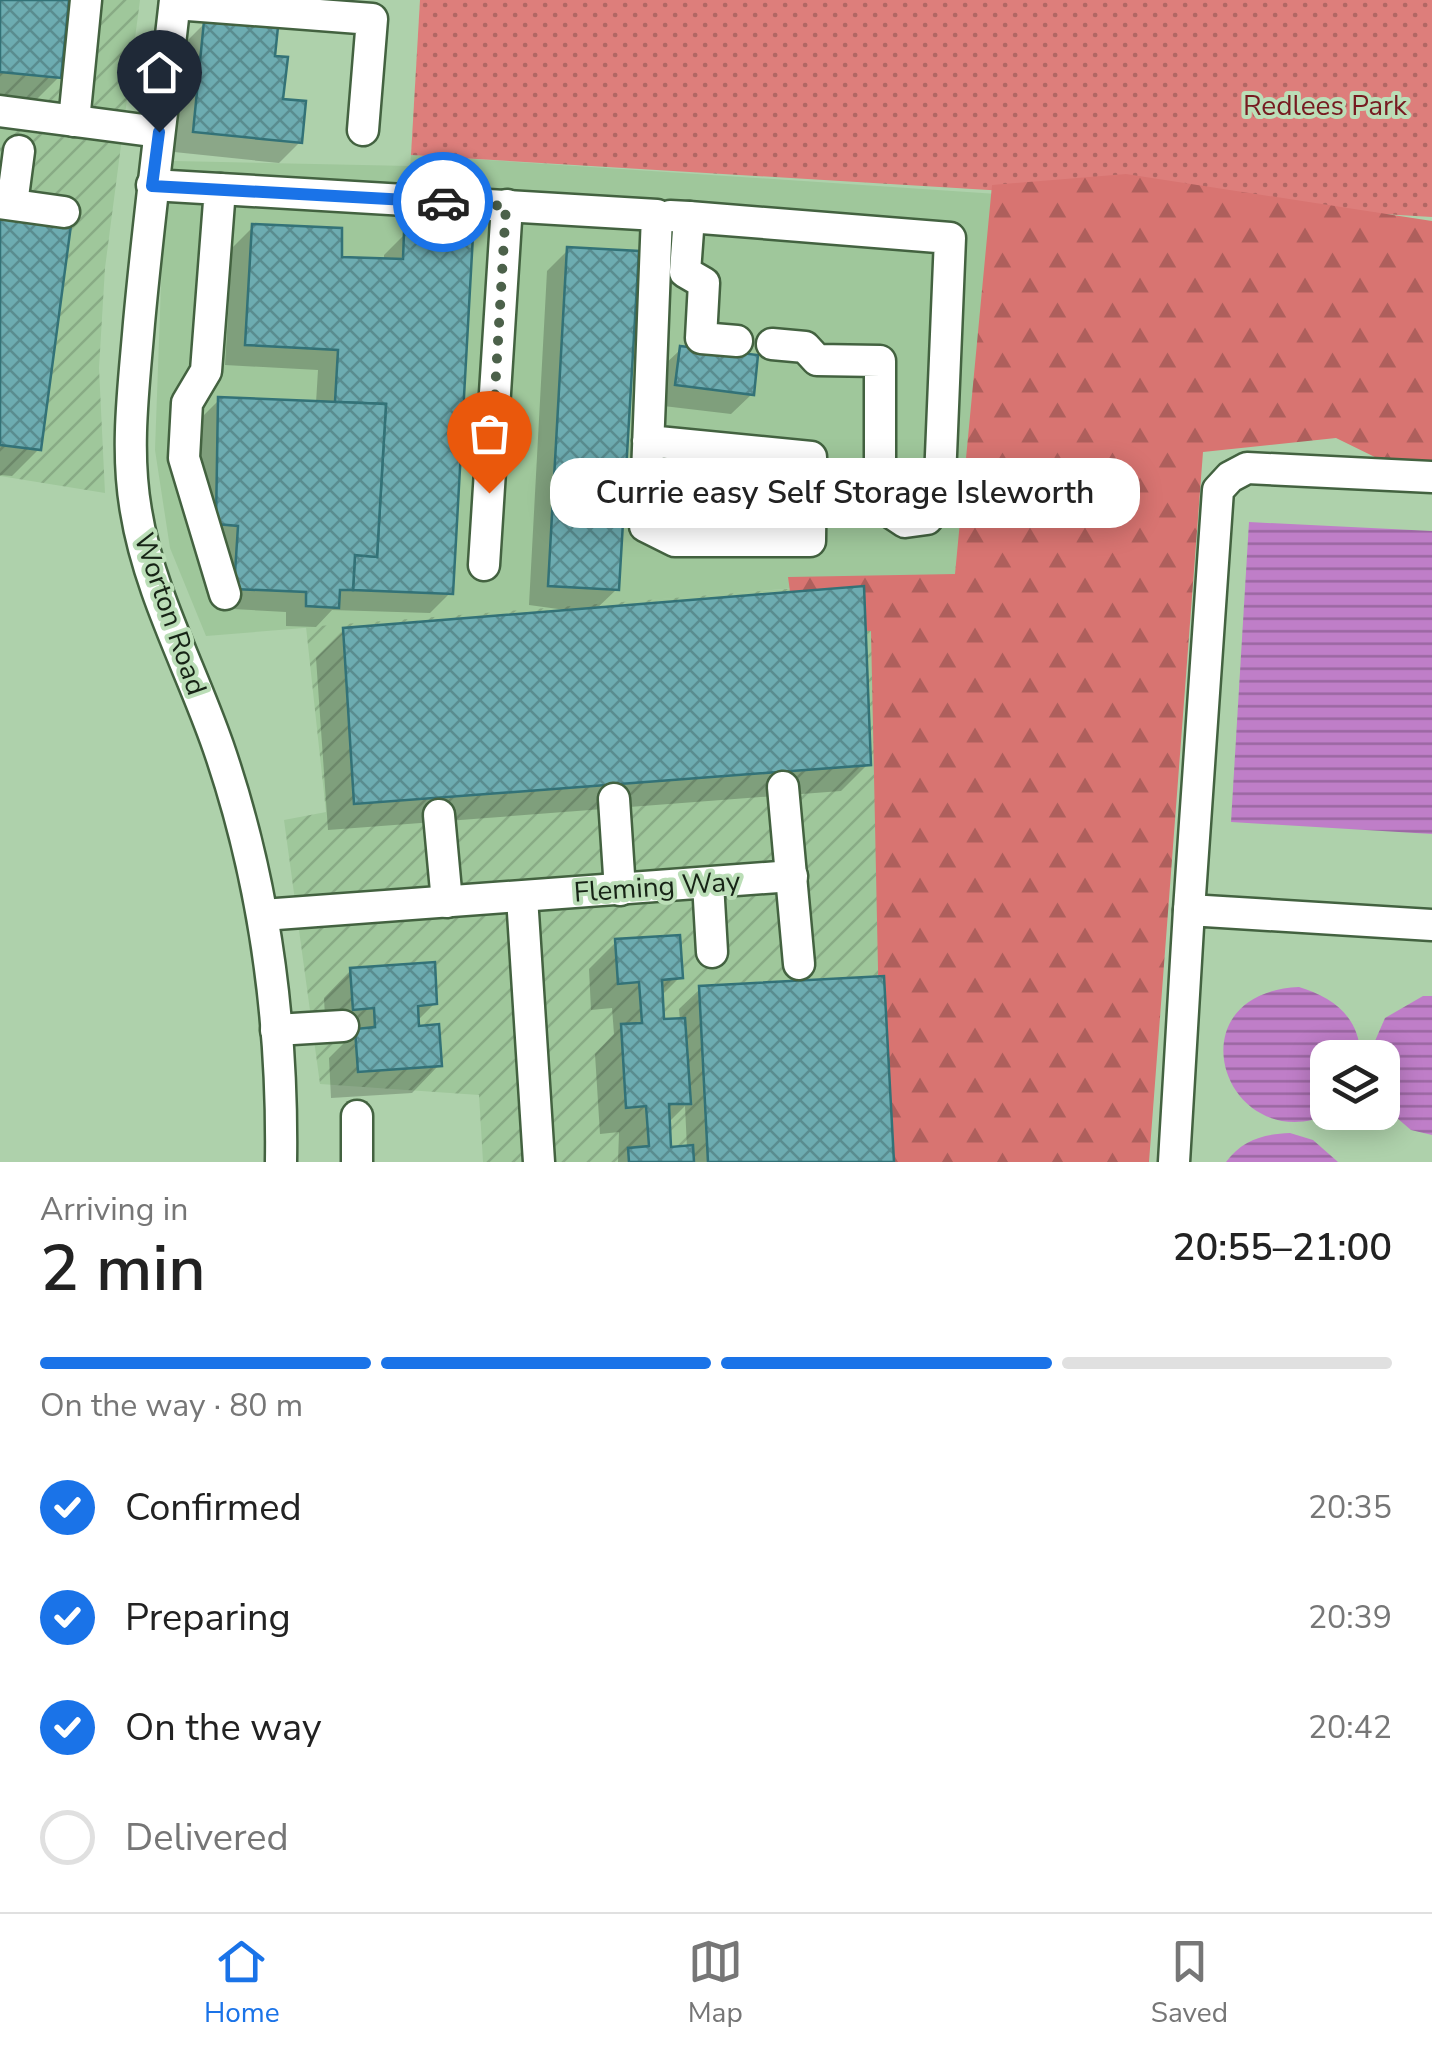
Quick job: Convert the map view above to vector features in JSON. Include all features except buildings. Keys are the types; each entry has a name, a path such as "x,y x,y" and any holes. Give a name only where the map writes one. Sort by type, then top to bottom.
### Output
{"street":[{"path":"74,121 86,0"},
{"path":"175,2 372,18 363,130"},
{"name":"Worton Road","path":"175,2 152,186 130,431 134,505 142,548 218,747 263,915 276,1030 280,1162"},
{"path":"0,111 159,132"},
{"path":"18,151 6,204 64,212"},
{"path":"152,186 689,217 950,238 939,502 927,518 905,522 887,510 880,489 880,361 816,360 805,347 772,344"},
{"path":"220,189 206,371 187,403 184,458 224,594"},
{"path":"484,565 506,206"},
{"path":"648,441 811,457 810,541 675,540 644,526 657,215"},
{"path":"689,217 685,272 704,283 701,338 738,341"},
{"path":"1174,1162 1218,490 1230,477 1247,468 1432,477"},
{"path":"783,787 799,964"},
{"path":"614,799 620,890"},
{"path":"439,815 447,902"},
{"name":"Fleming Way","path":"263,915 792,876"},
{"path":"708,883 712,952"},
{"path":"522,897 539,1162"},
{"path":"1189,910 1432,925"},
{"path":"276,1030 343,1026"},
{"path":"357,1116 357,1162"}],"shaded area":[{"path":"0,0 140,0 105,268 99,368 105,493 0,476"},
{"path":"411,155 997,194 969,574 206,636 170,548 155,450 162,258 174,161 410,166"},
{"path":"1249,522 1432,531 1432,834 1231,822"},
{"path":"888,581 908,1162 483,1162 479,1095 320,1084 284,820 326,812 306,627"},
{"path":"1299,987 1334,1003 1356,1031 1358,1040 1310,1040 1310,1118 1295,1122 1263,1115 1240,1096 1226,1071 1224,1042 1234,1016 1259,996"},
{"path":"1423,996 1432,996 1432,1135 1411,1130 1400,1121 1400,1040 1375,1040 1385,1018"},
{"path":"1290,1133 1313,1140 1338,1162 1226,1162 1254,1140"}],"green space":[{"name":"Redlees Park","path":"420,0 1432,0 1432,217 411,155"},
{"path":"1126,174 1432,221 1432,485 1336,438 1203,452 1149,1162 882,1162 871,631 795,628 788,577 955,574 992,185"}],"way so far":[{"path":"443,202 506,206 489,493"}],"place":[{"name":"Currie easy Self Storage Isleworth","path":"489,493"}],"route":[{"path":"159,132 152,186 443,202"}]}
